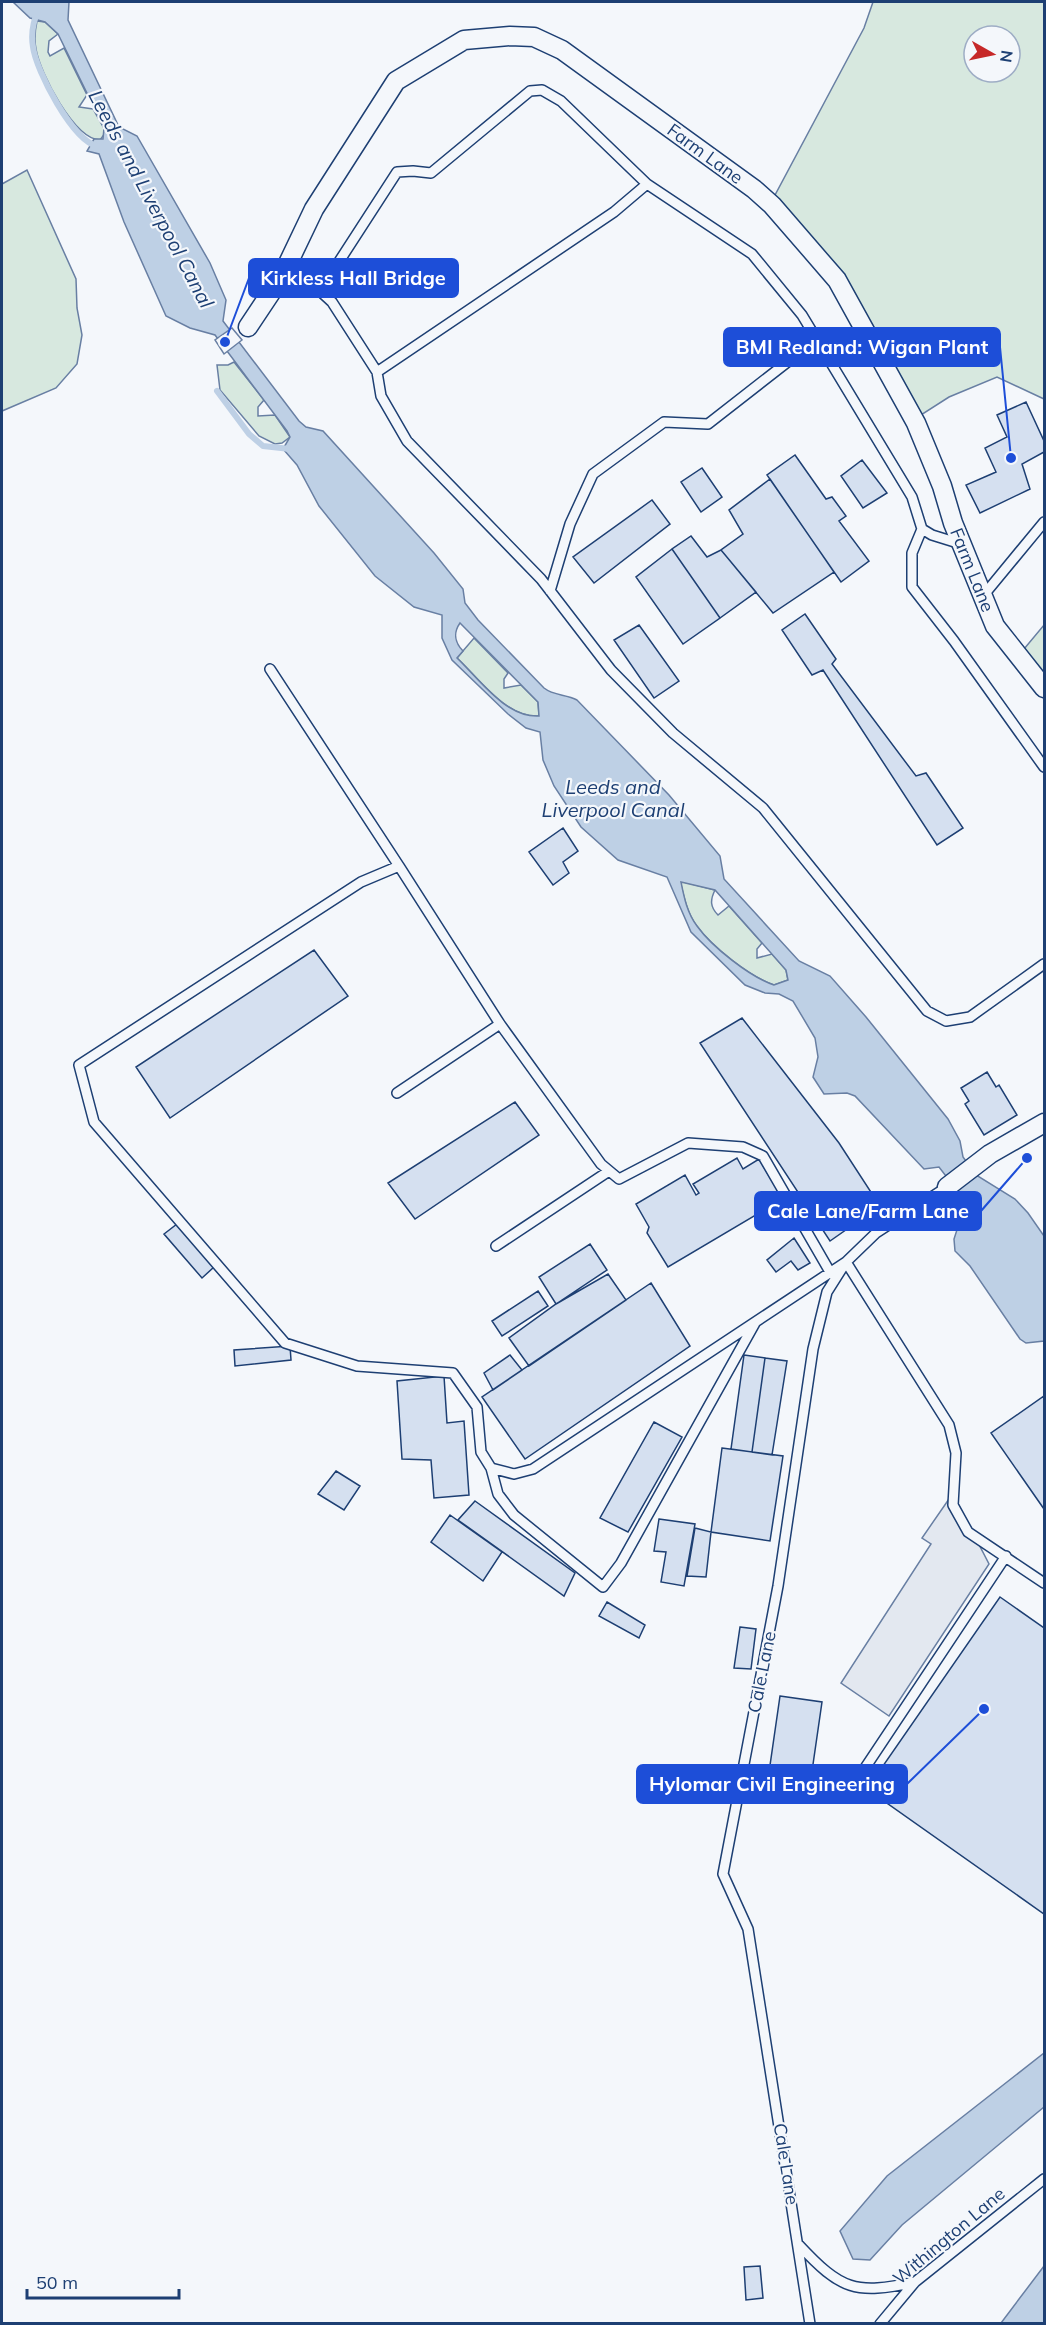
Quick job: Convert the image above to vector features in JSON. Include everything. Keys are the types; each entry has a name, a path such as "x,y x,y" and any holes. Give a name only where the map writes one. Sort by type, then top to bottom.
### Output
{"street":[{"name":"Farm Lane","path":"248,327 282,276 314,208 396,81 464,40 510,36 534,37 562,50 754,189 772,205 837,280 916,423 942,486 961,544 995,626 1044,687"},
{"name":"Cale Lane","path":"947,1187 988,1156 1044,1123"}],"lane":[{"path":"961,544 932,536 922,529 912,497 817,339 802,315 752,254 647,184 561,101 542,90 530,91 431,173 397,172 320,291 332,302 377,372 381,396 407,441 550,591 611,669 673,733 762,808 927,1011 946,1021 970,1017 1044,964"},
{"path":"377,372 614,212 647,184"},
{"path":"550,591 570,524 593,474 663,422 708,424 817,339"},
{"path":"982,596 1044,522"},
{"path":"922,529 912,553 912,587 954,641 1044,767"},
{"path":"270,669 500,1024 601,1164 619,1179 688,1143 743,1147 764,1156 830,1272"},
{"path":"399,866 361,882 79,1065 94,1122 285,1343 357,1366 453,1374 477,1407 481,1452 491,1468 498,1494 514,1515 603,1587 621,1563 756,1321"},
{"path":"397,1094 500,1024"},
{"path":"496,1246 609,1171"},
{"name":"Cale Lane","path":"810,2324 800,2245 748,1929 723,1874 778,1586 813,1349 827,1293 846,1262 876,1233 947,1187"},
{"path":"491,1468 514,1474 533,1469 846,1262 949,1425 956,1453 953,1505 968,1532 1044,1583"},
{"path":"853,1786 1006,1556"},
{"name":"Withington Lane","path":"880,2324 915,2282 1044,2179"},
{"path":"800,2245 826,2274 851,2286 880,2290 915,2282"}],"shaded area":[{"path":"873,2 1044,2 1044,399 997,377 949,397 921,415 774,197 864,28"},
{"path":"37,21 45,22 58,34 49,41 48,52 50,56 64,48 87,95 79,107 93,109 106,132 100,140 90,137 80,129 69,117 51,88 36,49"},
{"path":"27,170 76,279 77,308 82,335 77,364 56,388 2,411 2,184"},
{"path":"234,362 264,400 258,407 258,416 275,415 290,437 282,443 275,444 259,436 220,390 217,365 228,365"},
{"path":"1044,625 1044,685 1019,655"},
{"path":"474,638 508,673 504,679 504,688 521,685 538,702 539,716 527,715 505,704 494,696 457,658"},
{"path":"680,881 715,890 712,903 715,912 718,915 729,906 762,943 757,949 757,958 772,954 786,970 788,980 774,985 764,981 721,951 693,920"},
{"path":"958,1486 957,1502 989,1564 889,1716 841,1683 931,1544 922,1538"}],"water":[{"name":"Leeds and Liverpool Canal","path":"13,2 69,2 68,20 119,127 137,136 210,263 226,300 223,321 299,421 306,427 323,431 434,553 463,589 465,603 478,620 544,688 577,700 669,795 720,856 724,879 799,961 830,976 866,1017 948,1119 960,1141 963,1157 976,1175 1015,1199 1028,1213 1044,1236 1044,1341 1026,1343 1020,1339 970,1266 955,1251 954,1239 966,1202 939,1167 924,1169 855,1096 847,1093 824,1094 813,1077 818,1057 815,1038 793,1001 779,994 765,993 745,985 691,932 667,877 618,860 581,827 554,786 543,760 540,732 526,728 508,714 452,660 442,638 442,615 414,607 375,576 319,506 297,465 283,449 290,437 287,431 215,335 190,328 166,316 124,222 99,154 87,151 94,139 103,139 104,128 58,34 45,22 30,18","holes":["460,623 538,702 539,716 515,711 504,704 457,658 463,651 456,638 456,630","681,882 715,890 786,970 788,980 774,985 764,981 722,952 704,934 691,916"]},
{"path":"1044,2053 1044,2107 902,2225 870,2260 853,2259 840,2231 887,2176"},
{"path":"1044,2266 1044,2323 1001,2323"}],"pier":[{"path":"232,328 242,340 224,354 215,340"}],"building":[{"path":"1026,402 1044,441 1044,452 1022,464 1030,489 980,513 966,485 996,472 985,448 1007,437 997,415"},
{"path":"795,455 826,499 832,497 846,516 839,521 869,561 841,582 767,475"},
{"path":"862,460 887,493 863,508 841,476"},
{"path":"702,468 722,497 701,512 681,482"},
{"path":"770,479 834,572 773,613 721,550 743,534 729,510"},
{"path":"652,500 670,524 594,583 573,557"},
{"path":"691,536 707,557 721,550 756,592 720,618 672,549"},
{"path":"672,549 720,618 683,644 636,577"},
{"path":"805,614 836,659 832,664 916,776 926,773 963,828 937,845 823,670 812,675 782,630"},
{"path":"639,625 679,681 654,698 614,640"},
{"path":"563,828 578,851 563,862 569,873 553,885 529,852"},
{"path":"314,950 348,996 170,1118 136,1067"},
{"path":"742,1018 839,1143 880,1206 830,1241 700,1043"},
{"path":"987,1072 996,1087 999,1085 1017,1115 984,1135 965,1104 969,1101 961,1088"},
{"path":"515,1102 539,1135 415,1219 388,1183"},
{"path":"737,1158 743,1169 759,1159 783,1199 668,1267 647,1233 649,1227 636,1204 685,1175 696,1195 699,1193 693,1184"},
{"path":"177,1224 214,1267 202,1278 164,1234"},
{"path":"794,1238 810,1263 798,1270 791,1261 776,1272 767,1260"},
{"path":"590,1244 607,1270 556,1304 539,1277"},
{"path":"608,1274 626,1300 529,1366 509,1338 556,1304"},
{"path":"651,1283 690,1346 525,1459 482,1397"},
{"path":"538,1291 548,1306 502,1336 492,1321"},
{"path":"290,1346 291,1360 235,1366 234,1350"},
{"path":"510,1355 522,1370 493,1390 484,1373"},
{"path":"744,1355 765,1358 752,1452 731,1449"},
{"path":"765,1358 787,1361 772,1455 752,1452"},
{"path":"444,1376 447,1423 464,1421 469,1495 434,1498 431,1460 402,1459 397,1381"},
{"path":"1044,1396 1044,1509 991,1433"},
{"path":"654,1422 682,1437 628,1532 600,1518"},
{"path":"722,1448 783,1456 770,1541 711,1532"},
{"path":"336,1471 360,1486 344,1510 318,1494"},
{"path":"475,1501 575,1573 564,1596 458,1520"},
{"path":"450,1515 502,1552 483,1581 431,1542"},
{"path":"659,1519 695,1524 684,1586 661,1582 666,1552 654,1551"},
{"path":"695,1528 711,1532 706,1577 687,1576"},
{"path":"1000,1597 1044,1628 1044,1914 867,1789"},
{"path":"607,1602 645,1625 639,1638 599,1616"},
{"path":"740,1627 756,1629 751,1669 734,1668"},
{"path":"780,1696 822,1702 808,1799 766,1793"},
{"path":"760,2266 763,2298 746,2300 744,2267"}],"waterway":[{"path":"42,2 35,18 32,35 33,47 41,72 67,119 77,132 97,146"},
{"path":"217,391 249,434 263,446 290,449"}],"place":[{"name":"Kirkless Hall Bridge","path":"225,342"},
{"name":"BMI Redland: Wigan Plant","path":"1011,458"},
{"name":"Cale Lane/Farm Lane","path":"1027,1158"},
{"name":"Hylomar Civil Engineering","path":"984,1709"}]}
